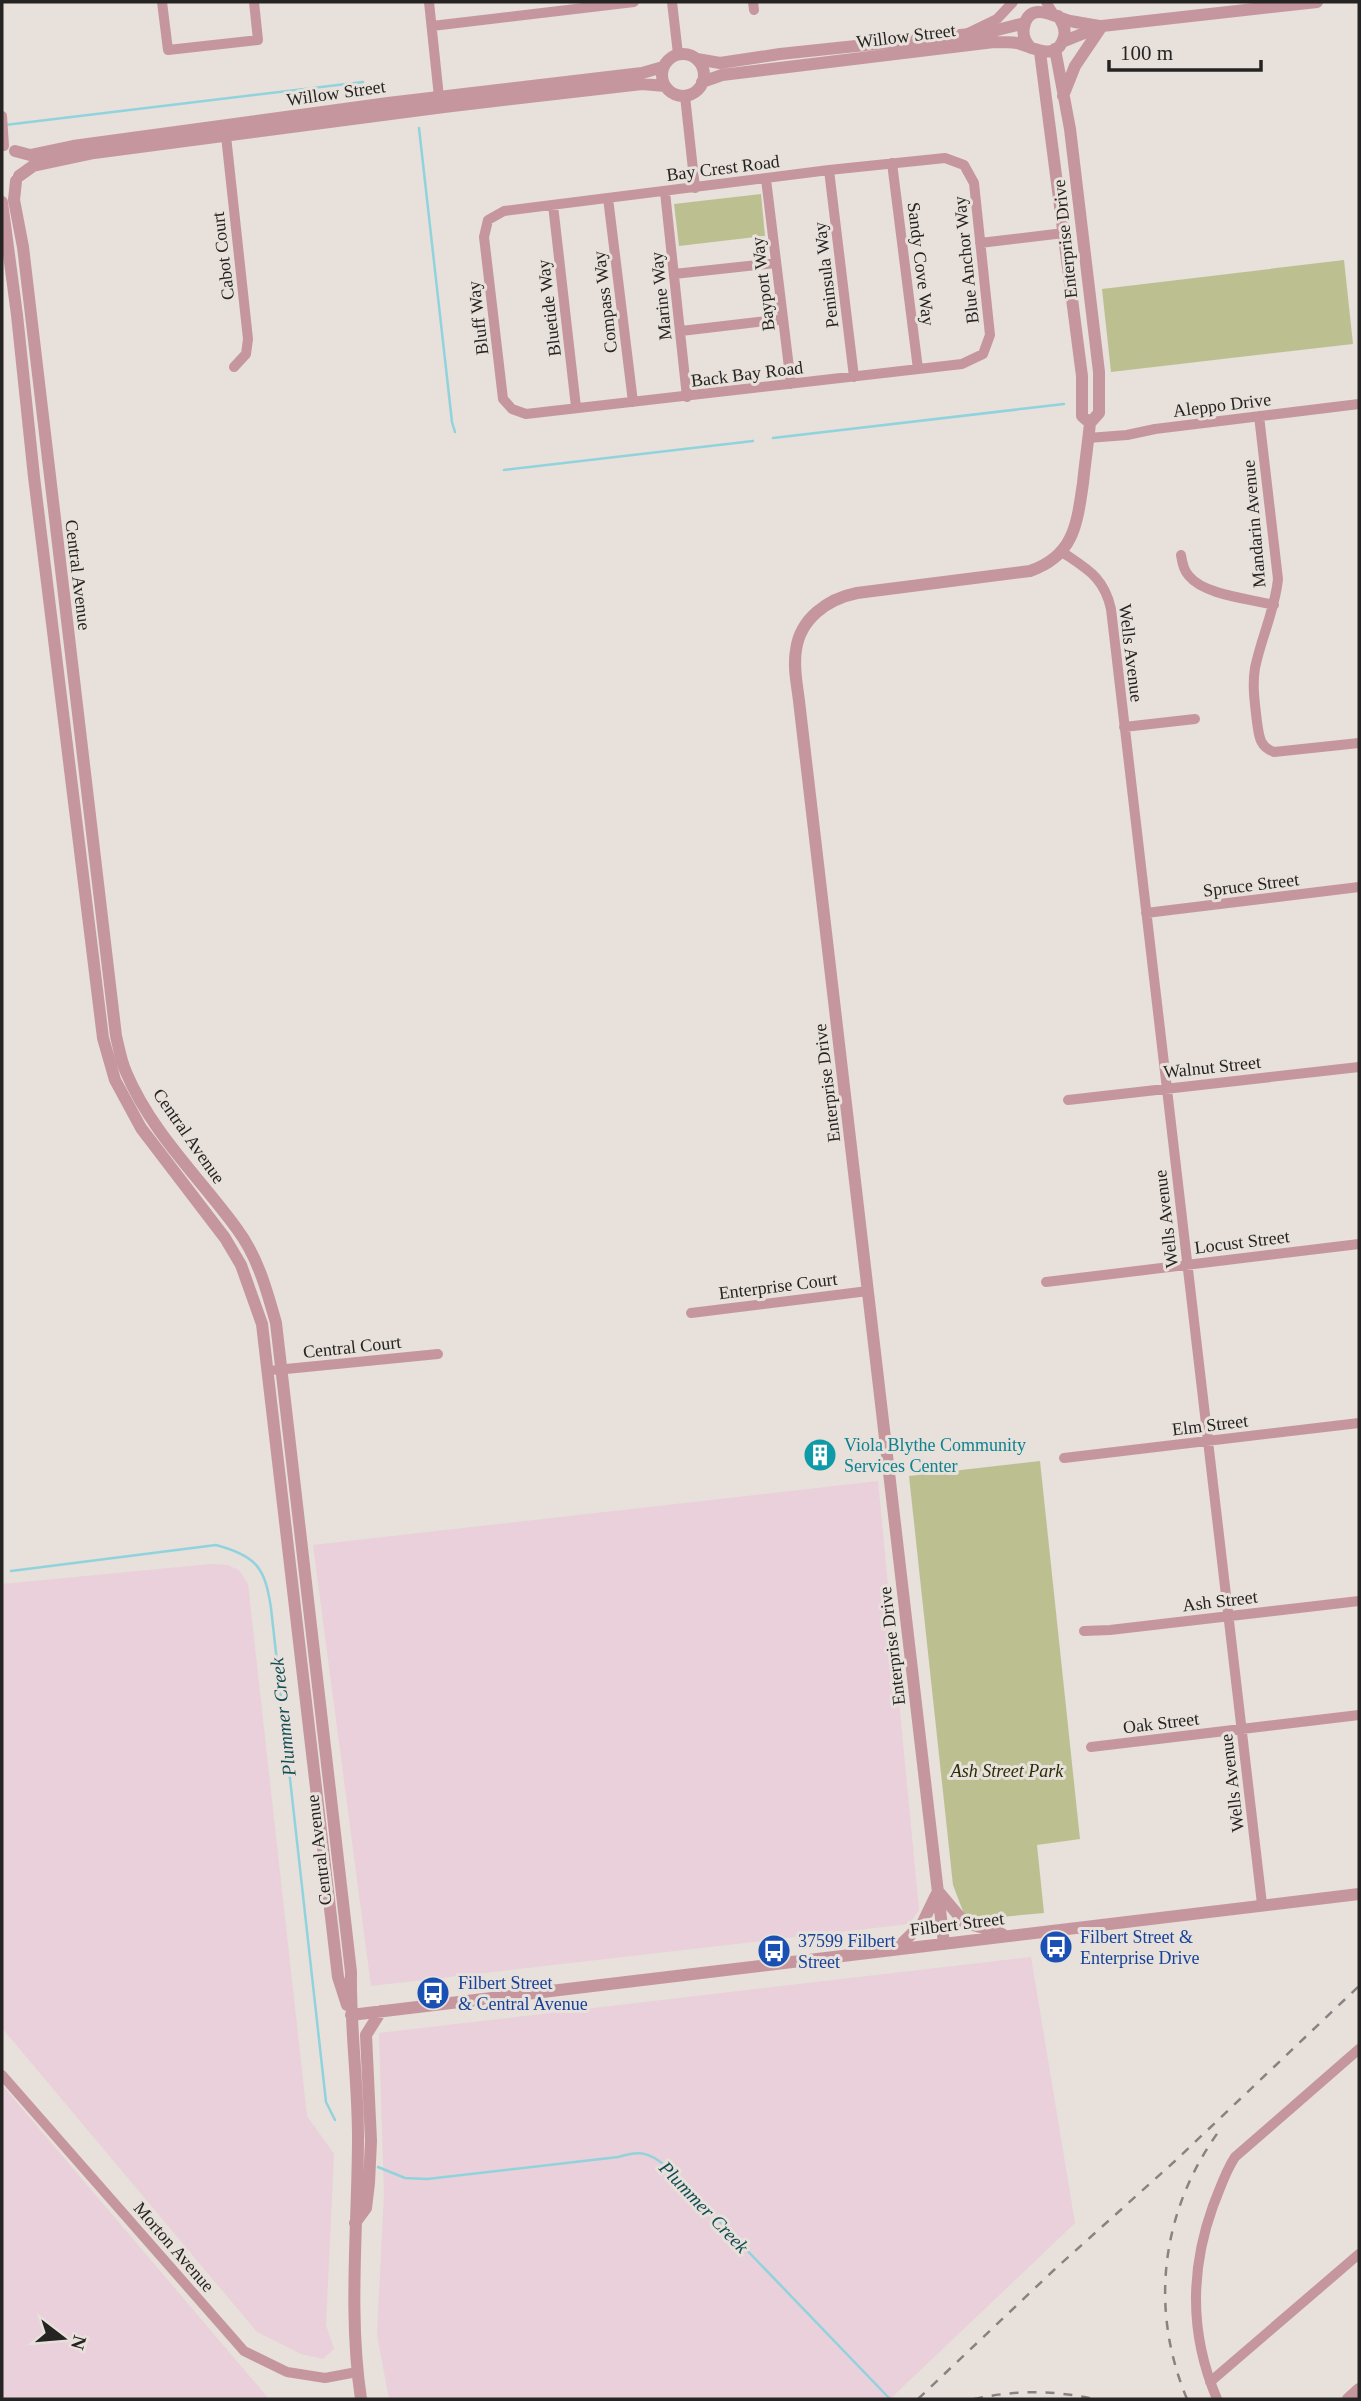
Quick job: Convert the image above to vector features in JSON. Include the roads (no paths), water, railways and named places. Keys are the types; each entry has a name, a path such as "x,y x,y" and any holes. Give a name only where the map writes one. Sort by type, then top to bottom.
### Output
{"street":[{"path":"162,2 168,50 258,40 254,2"},
{"path":"429,2 439,97"},
{"path":"432,26 634,2"},
{"path":"672,2 678,54"},
{"path":"965,35 997,19 1013,2"},
{"path":"1032,2 1024,36 1035,50 1058,46 1102,26 1317,2"},
{"path":"1026,20 1040,11 1052,10 1102,26"},
{"path":"1052,10 1064,28 1058,46"},
{"name":"Willow Street","path":"697,59 720,63 780,54 965,35 996,31 1026,20"},
{"path":"1063,96 1075,65 1102,26"},
{"name":"Willow Street","path":"702,82 722,75 994,42 1015,43 1035,50"},
{"name":"Enterprise Drive","path":"944,1944 795,665 799,635 830,601 843,596 1023,573 1042,567 1062,552 1070,541 1078,516 1090,423 1099,413 1099,372 1058,46"},
{"name":"Enterprise Drive","path":"1035,50 1082,376 1082,416 1090,423"},
{"path":"678,54 697,59 704,71 698,89 685,96 674,94 662,80 663,67 678,54"},
{"name":"Willow Street","path":"6,145 30,155 73,146 642,73 663,67"},
{"name":"Willow Street","path":"2,188 33,166 72,156 444,107 642,85 665,86"},
{"path":"685,96 695,188"},
{"path":"2,116 6,145"},
{"name":"Cabot Court","path":"226,136 248,339 246,354 234,367"},
{"name":"Central Avenue","path":"6,145 21,163 14,200 23,247 116,1036 126,1072 151,1119 238,1230 250,1251 266,1286 276,1323 275,1370 351,1972 358,2120 355,2224 357,2372 361,2399"},
{"name":"Bay Crest Road","path":"488,220 503,211 829,170 945,158 964,165"},
{"name":"Sandy Cove Way","path":"892,163 918,369"},
{"name":"Blue Anchor Way","path":"964,165 974,183 990,335 983,354"},
{"name":"Peninsula Way","path":"829,170 854,377"},
{"name":"Bayport Way","path":"766,179 791,384"},
{"name":"Marine Way","path":"665,192 687,397"},
{"name":"Compass Way","path":"608,198 633,402"},
{"name":"Central Avenue","path":"2,202 103,1038 115,1080 141,1128 225,1238 241,1265 275,1370"},
{"name":"Bluetide Way","path":"553,205 576,407"},
{"name":"Bluff Way","path":"488,220 484,237 503,399 512,409"},
{"path":"980,243 1063,233"},
{"path":"674,274 776,263"},
{"path":"681,331 783,319"},
{"name":"Back Bay Road","path":"512,409 526,414 687,397 962,363 983,354"},
{"name":"Aleppo Drive","path":"1088,438 1359,404"},
{"name":"Mandarin Avenue","path":"1259,416 1277,563 1274,605 1255,666 1253,682 1259,739 1267,750 1283,751 1359,743"},
{"name":"Wells Avenue","path":"1062,552 1093,573 1108,594 1262,1904"},
{"path":"1181,555 1188,576 1196,583 1217,592 1274,605"},
{"path":"1125,727 1195,719"},
{"name":"Spruce Street","path":"1146,913 1359,887"},
{"name":"Walnut Street","path":"1068,1100 1359,1067"},
{"name":"Locust Street","path":"1046,1282 1359,1244"},
{"name":"Enterprise Court","path":"691,1313 868,1291"},
{"name":"Central Court","path":"275,1370 438,1354"},
{"name":"Elm Street","path":"1065,1458 1359,1423"},
{"name":"Ash Street","path":"1084,1631 1359,1601"},
{"name":"Oak Street","path":"1091,1747 1359,1715"},
{"path":"896,1949 928,1916 938,1891 964,1922 1007,1935"},
{"name":"Filbert Street","path":"351,2015 1359,1894"},
{"path":"355,2224 366,2208 369,2183 371,2141 366,2035 381,2011"},
{"path":"1217,2399 1210,2382 1198,2331 1196,2275 1203,2233 1225,2174 1235,2157 1359,2049"},
{"name":"Morton Avenue","path":"2,2075 244,2351 287,2372 325,2378 357,2372"},
{"path":"1210,2382 1359,2254"},
{"path":"1348,2399 1359,2389"}],"waterway":[{"path":"5,125 363,82"},
{"path":"419,128 455,432"},
{"path":"773,438 1064,404"},
{"path":"504,470 753,441"},
{"name":"Plummer Creek","path":"11,1571 216,1545 250,1559 262,1573 271,1608 326,2102 335,2120"},
{"name":"Plummer Creek","path":"378,2167 405,2178 427,2179 618,2157 632,2153 649,2155 666,2166 890,2399"}],"railway":[{"path":"918,2399 1359,1986"},
{"path":"1187,2399 1175,2364 1168,2329 1165,2293 1167,2258 1174,2224 1186,2190 1222,2127"},
{"path":"974,2399 1034,2392 1094,2399"}],"place":[{"name":"Viola Blythe Community Services Center","path":"820,1455"},
{"name":"Filbert Street & Enterprise Drive","path":"1056,1947"},
{"name":"37599 Filbert Street","path":"774,1951"},
{"name":"Filbert Street & Central Avenue","path":"433,1993"}],"park label":[{"name":"Ash Street Park","path":"1007,1771"}]}
